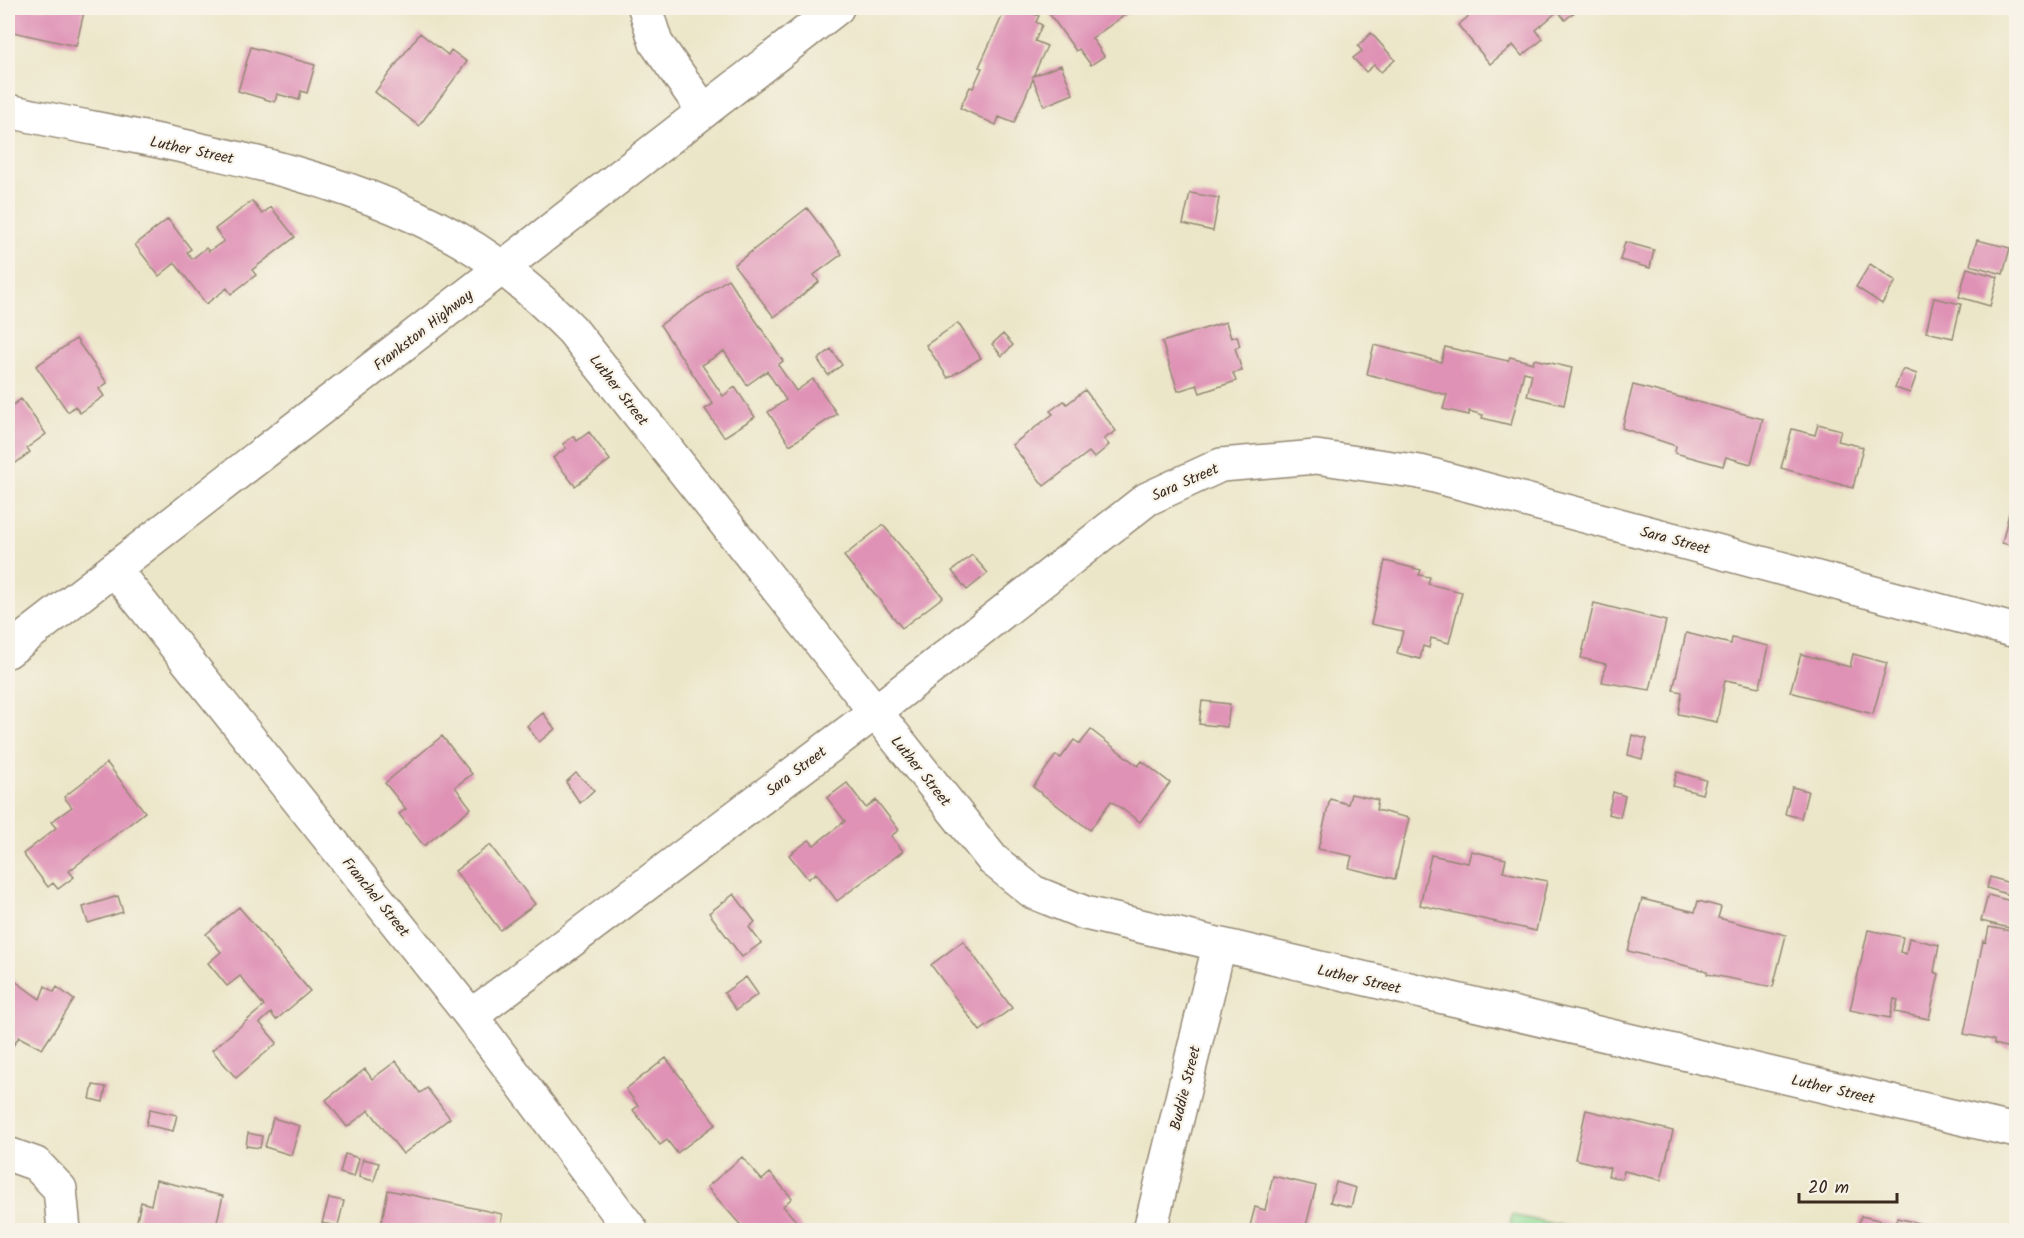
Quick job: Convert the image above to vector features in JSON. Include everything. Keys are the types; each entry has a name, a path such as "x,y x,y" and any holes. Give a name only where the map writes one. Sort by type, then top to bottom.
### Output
{"street":[{"path":"645,8 656,43 704,111"},
{"name":"Frankston Highway","path":"8,651 837,8"},
{"name":"Luther Street","path":"8,111 246,162 312,179 385,204 473,248 503,268 540,298 572,330 993,860 1033,892 1085,913 1219,946 2016,1131"},
{"name":"Sara Street","path":"471,1016 874,713 1147,499 1221,465 1316,457 1420,472 2016,632"},
{"name":"Franchel Street","path":"114,569 471,1016 621,1225"},
{"name":"Buddie Street","path":"1150,1230 1219,946"},
{"path":"8,1154 36,1164 60,1189 64,1230"}],"green space":[{"path":"1512,1215 1581,1230 1509,1230"}],"building":[{"path":"8,8 85,8 76,46 8,31"},
{"path":"1006,8 1019,8 1039,16 1036,22 1042,25 1035,41 1047,46 1033,76 1061,65 1073,94 1044,106 1033,79 1014,123 999,117 996,125 960,108 970,87 973,88 982,68 979,67"},
{"path":"1135,8 1092,38 1104,56 1091,65 1079,49 1076,51 1046,9"},
{"path":"1479,8 1578,9 1565,20 1558,11 1536,30 1543,39 1522,56 1513,45 1490,64 1458,25"},
{"path":"420,33 448,55 451,50 467,62 419,126 375,92"},
{"path":"1371,33 1395,60 1381,72 1374,65 1366,72 1353,58 1362,51 1358,46"},
{"path":"251,47 315,65 307,93 301,91 299,100 277,94 275,102 238,91"},
{"path":"1190,193 1219,198 1213,231 1183,224"},
{"path":"252,201 262,214 271,207 295,237 252,270 256,275 231,294 227,288 206,304 175,263 159,276 135,245 168,219 191,249 187,252 192,259 206,248 209,251 224,241 215,229"},
{"path":"807,208 842,254 814,275 819,282 774,317 734,265"},
{"path":"1977,240 2010,248 2003,274 1970,265"},
{"path":"1625,242 1654,250 1650,268 1620,260"},
{"path":"1870,264 1896,281 1882,304 1856,287"},
{"path":"1967,268 1998,277 1990,306 1959,297"},
{"path":"728,279 783,361 778,365 796,391 813,379 837,414 790,445 768,412 786,400 767,371 747,385 724,351 702,365 723,396 735,387 755,417 724,437 705,409 713,404 660,325"},
{"path":"1934,298 1961,304 1953,338 1926,332"},
{"path":"1226,322 1231,338 1237,336 1240,346 1235,348 1242,371 1233,373 1236,381 1200,393 1197,385 1178,391 1162,342"},
{"path":"958,323 981,358 948,378 926,345"},
{"path":"1003,334 1013,345 1002,356 992,344"},
{"path":"76,339 107,383 99,389 104,396 80,413 75,406 68,412 36,366"},
{"path":"1374,345 1441,362 1445,347 1508,361 1510,357 1533,363 1534,359 1572,368 1564,405 1527,396 1532,374 1524,372 1511,425 1482,418 1483,415 1469,411 1469,415 1443,409 1447,395 1367,374"},
{"path":"831,349 842,365 828,375 818,360"},
{"path":"1903,369 1917,374 1910,393 1895,388"},
{"path":"1633,385 1763,419 1751,464 1726,457 1723,466 1675,453 1676,446 1622,428"},
{"path":"1085,390 1116,431 1104,439 1109,445 1094,458 1089,452 1044,486 1012,445 1053,414 1050,411 1064,401 1067,404"},
{"path":"21,399 46,434 27,448 30,452 8,469 8,409"},
{"path":"1818,424 1841,430 1838,441 1863,447 1853,488 1781,468 1792,429 1815,435"},
{"path":"589,432 610,460 575,486 553,458 566,448 563,444 574,436 577,441"},
{"path":"2016,488 2016,547 2002,543"},
{"path":"883,525 943,597 902,628 844,556"},
{"path":"972,555 988,573 967,590 952,571"},
{"path":"1385,561 1421,570 1419,575 1430,577 1428,584 1462,592 1449,643 1431,638 1429,648 1423,646 1420,659 1397,653 1403,631 1371,624"},
{"path":"1594,603 1666,621 1650,690 1602,682 1606,664 1581,658"},
{"path":"1686,633 1731,644 1732,638 1769,646 1760,687 1725,680 1717,722 1678,714 1682,692 1673,690"},
{"path":"1801,654 1850,667 1853,654 1887,663 1873,714 1790,692"},
{"path":"1202,701 1230,704 1227,727 1199,724"},
{"path":"543,713 555,729 539,742 527,726"},
{"path":"1091,730 1138,766 1142,761 1170,783 1140,822 1111,801 1090,830 1033,787 1056,755 1061,758 1074,740 1080,744"},
{"path":"1632,735 1647,739 1642,759 1628,755"},
{"path":"442,736 472,774 455,787 471,808 424,846 399,814 406,809 385,783"},
{"path":"107,763 145,812 69,871 74,877 58,889 53,883 48,887 23,854 56,828 51,822 72,807 64,797"},
{"path":"1677,772 1706,780 1702,794 1673,786"},
{"path":"576,773 594,790 580,803 566,782"},
{"path":"847,783 866,808 876,800 899,830 891,836 903,851 837,901 816,873 808,879 789,855 809,840 814,845 845,821 827,798"},
{"path":"1792,787 1808,791 1801,818 1785,814"},
{"path":"1613,792 1625,796 1620,817 1608,814"},
{"path":"1351,794 1378,800 1376,810 1409,818 1395,879 1349,868 1352,856 1318,849 1330,799 1348,804"},
{"path":"490,845 535,904 500,930 455,871"},
{"path":"1471,851 1506,859 1503,872 1547,881 1536,931 1420,905 1431,855 1468,863"},
{"path":"1990,877 2016,885 2016,897 1987,888"},
{"path":"734,894 755,922 749,927 761,943 742,957 709,913"},
{"path":"1988,895 2015,902 2009,928 1981,921"},
{"path":"118,896 123,912 88,923 83,907"},
{"path":"1642,899 1695,912 1698,901 1721,907 1718,918 1786,935 1773,987 1707,974 1707,971 1628,951"},
{"path":"239,907 310,991 276,1020 271,1013 260,1023 277,1043 236,1078 212,1050 264,1006 240,976 227,986 208,963 221,952 206,934"},
{"path":"1989,927 2016,932 2016,969 2012,989 2016,990 2016,1044 2009,1043 2009,1048 1994,1044 1994,1040 1964,1034 1983,941 1986,942"},
{"path":"1868,930 1903,937 1900,952 1906,954 1909,938 1939,945 1934,972 1939,974 1929,1019 1895,1012 1898,1000 1894,999 1890,1018 1850,1010"},
{"path":"963,941 1012,1008 980,1031 931,965"},
{"path":"8,976 40,999 45,986 54,992 57,987 74,1000 42,1049 19,1037 8,1053"},
{"path":"746,977 758,994 736,1010 724,993"},
{"path":"666,1058 716,1124 677,1153 667,1140 660,1145 633,1110 638,1106 626,1089"},
{"path":"396,1061 420,1093 427,1088 450,1118 403,1154 369,1110 347,1127 326,1100 365,1069 372,1079"},
{"path":"93,1085 106,1087 103,1102 90,1099"},
{"path":"150,1109 177,1115 173,1131 146,1125"},
{"path":"1586,1110 1673,1131 1661,1180 1624,1171 1622,1179 1608,1176 1610,1168 1575,1159"},
{"path":"273,1118 300,1126 291,1155 265,1147"},
{"path":"248,1133 262,1136 260,1148 246,1146"},
{"path":"345,1154 359,1158 354,1177 340,1173"},
{"path":"742,1157 762,1180 770,1173 792,1198 783,1206 804,1230 745,1230 707,1187"},
{"path":"363,1159 379,1163 374,1181 359,1177"},
{"path":"1273,1176 1316,1186 1305,1230 1249,1230 1255,1207 1265,1210"},
{"path":"156,1180 223,1196 215,1230 135,1230 141,1202 151,1205"},
{"path":"1336,1182 1356,1188 1351,1207 1330,1202"},
{"path":"388,1190 502,1214 499,1230 380,1230"},
{"path":"329,1198 344,1201 338,1226 322,1223"},
{"path":"1861,1216 1896,1224 1897,1218 1947,1230 1857,1230"}]}
